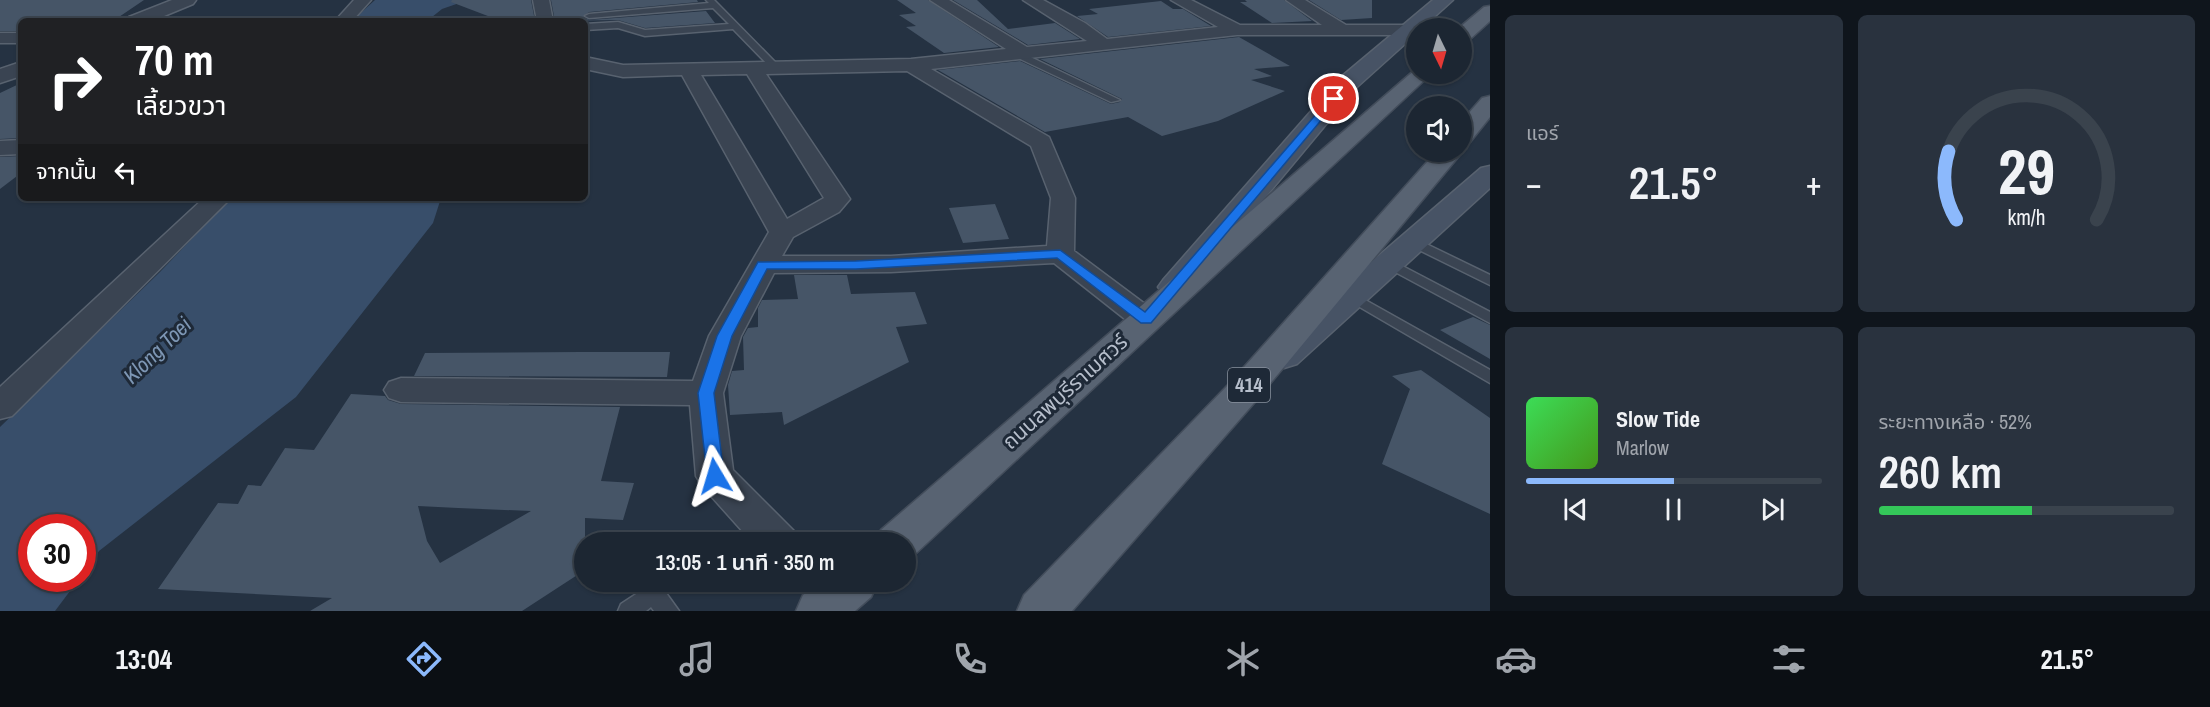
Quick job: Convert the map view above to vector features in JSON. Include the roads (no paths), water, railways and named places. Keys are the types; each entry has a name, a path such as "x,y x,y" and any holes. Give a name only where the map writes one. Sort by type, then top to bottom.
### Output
{"main road":[{"path":"1423,18 1444,0"},
{"path":"1472,27 1490,11"},
{"path":"1146,320 1349,82 1406,33"},
{"name":"ถนนลพบุรีราเมศวร์","path":"909,532 1409,84"},
{"path":"1472,124 1490,103"},
{"name":"414","path":"1041,611 1241,394 1440,162"},
{"name":"414","path":"1241,394 1490,174"}],"street":[{"path":"143,18 188,0"},
{"path":"346,18 363,0"},
{"path":"541,0 545,18"},
{"path":"939,0 1020,53"},
{"path":"1031,0 1079,27 1104,45"},
{"path":"1179,0 1237,30"},
{"path":"1294,0 1342,30"},
{"path":"588,64 622,71 910,65 1237,30 1406,30"},
{"path":"0,38 18,38"},
{"path":"910,65 1041,142 1063,198 1060,254"},
{"path":"764,68 837,199 830,207 782,232 725,336 706,393 715,476 768,532"},
{"path":"688,70 782,232"},
{"path":"0,147 18,147"},
{"path":"0,407 216,201"},
{"path":"762,265 856,265 1060,254 1146,320"},
{"path":"401,390 706,393"}],"lane":[{"path":"589,16 712,3 735,26 764,68"},
{"path":"588,27 618,25 645,33 735,26"},
{"path":"1020,53 1115,100"},
{"path":"1414,242 1490,281"},
{"path":"1389,263 1490,318"},
{"path":"1352,296 1490,377"},
{"path":"629,611 653,593 668,611"}],"water":[{"path":"375,0 468,0 442,9 431,18 355,18"},
{"name":"Klong Toei","path":"228,201 440,201 433,223 296,397 96,555 96,514 18,514 18,592 69,592 55,611 0,611 0,427 160,272"}]}
